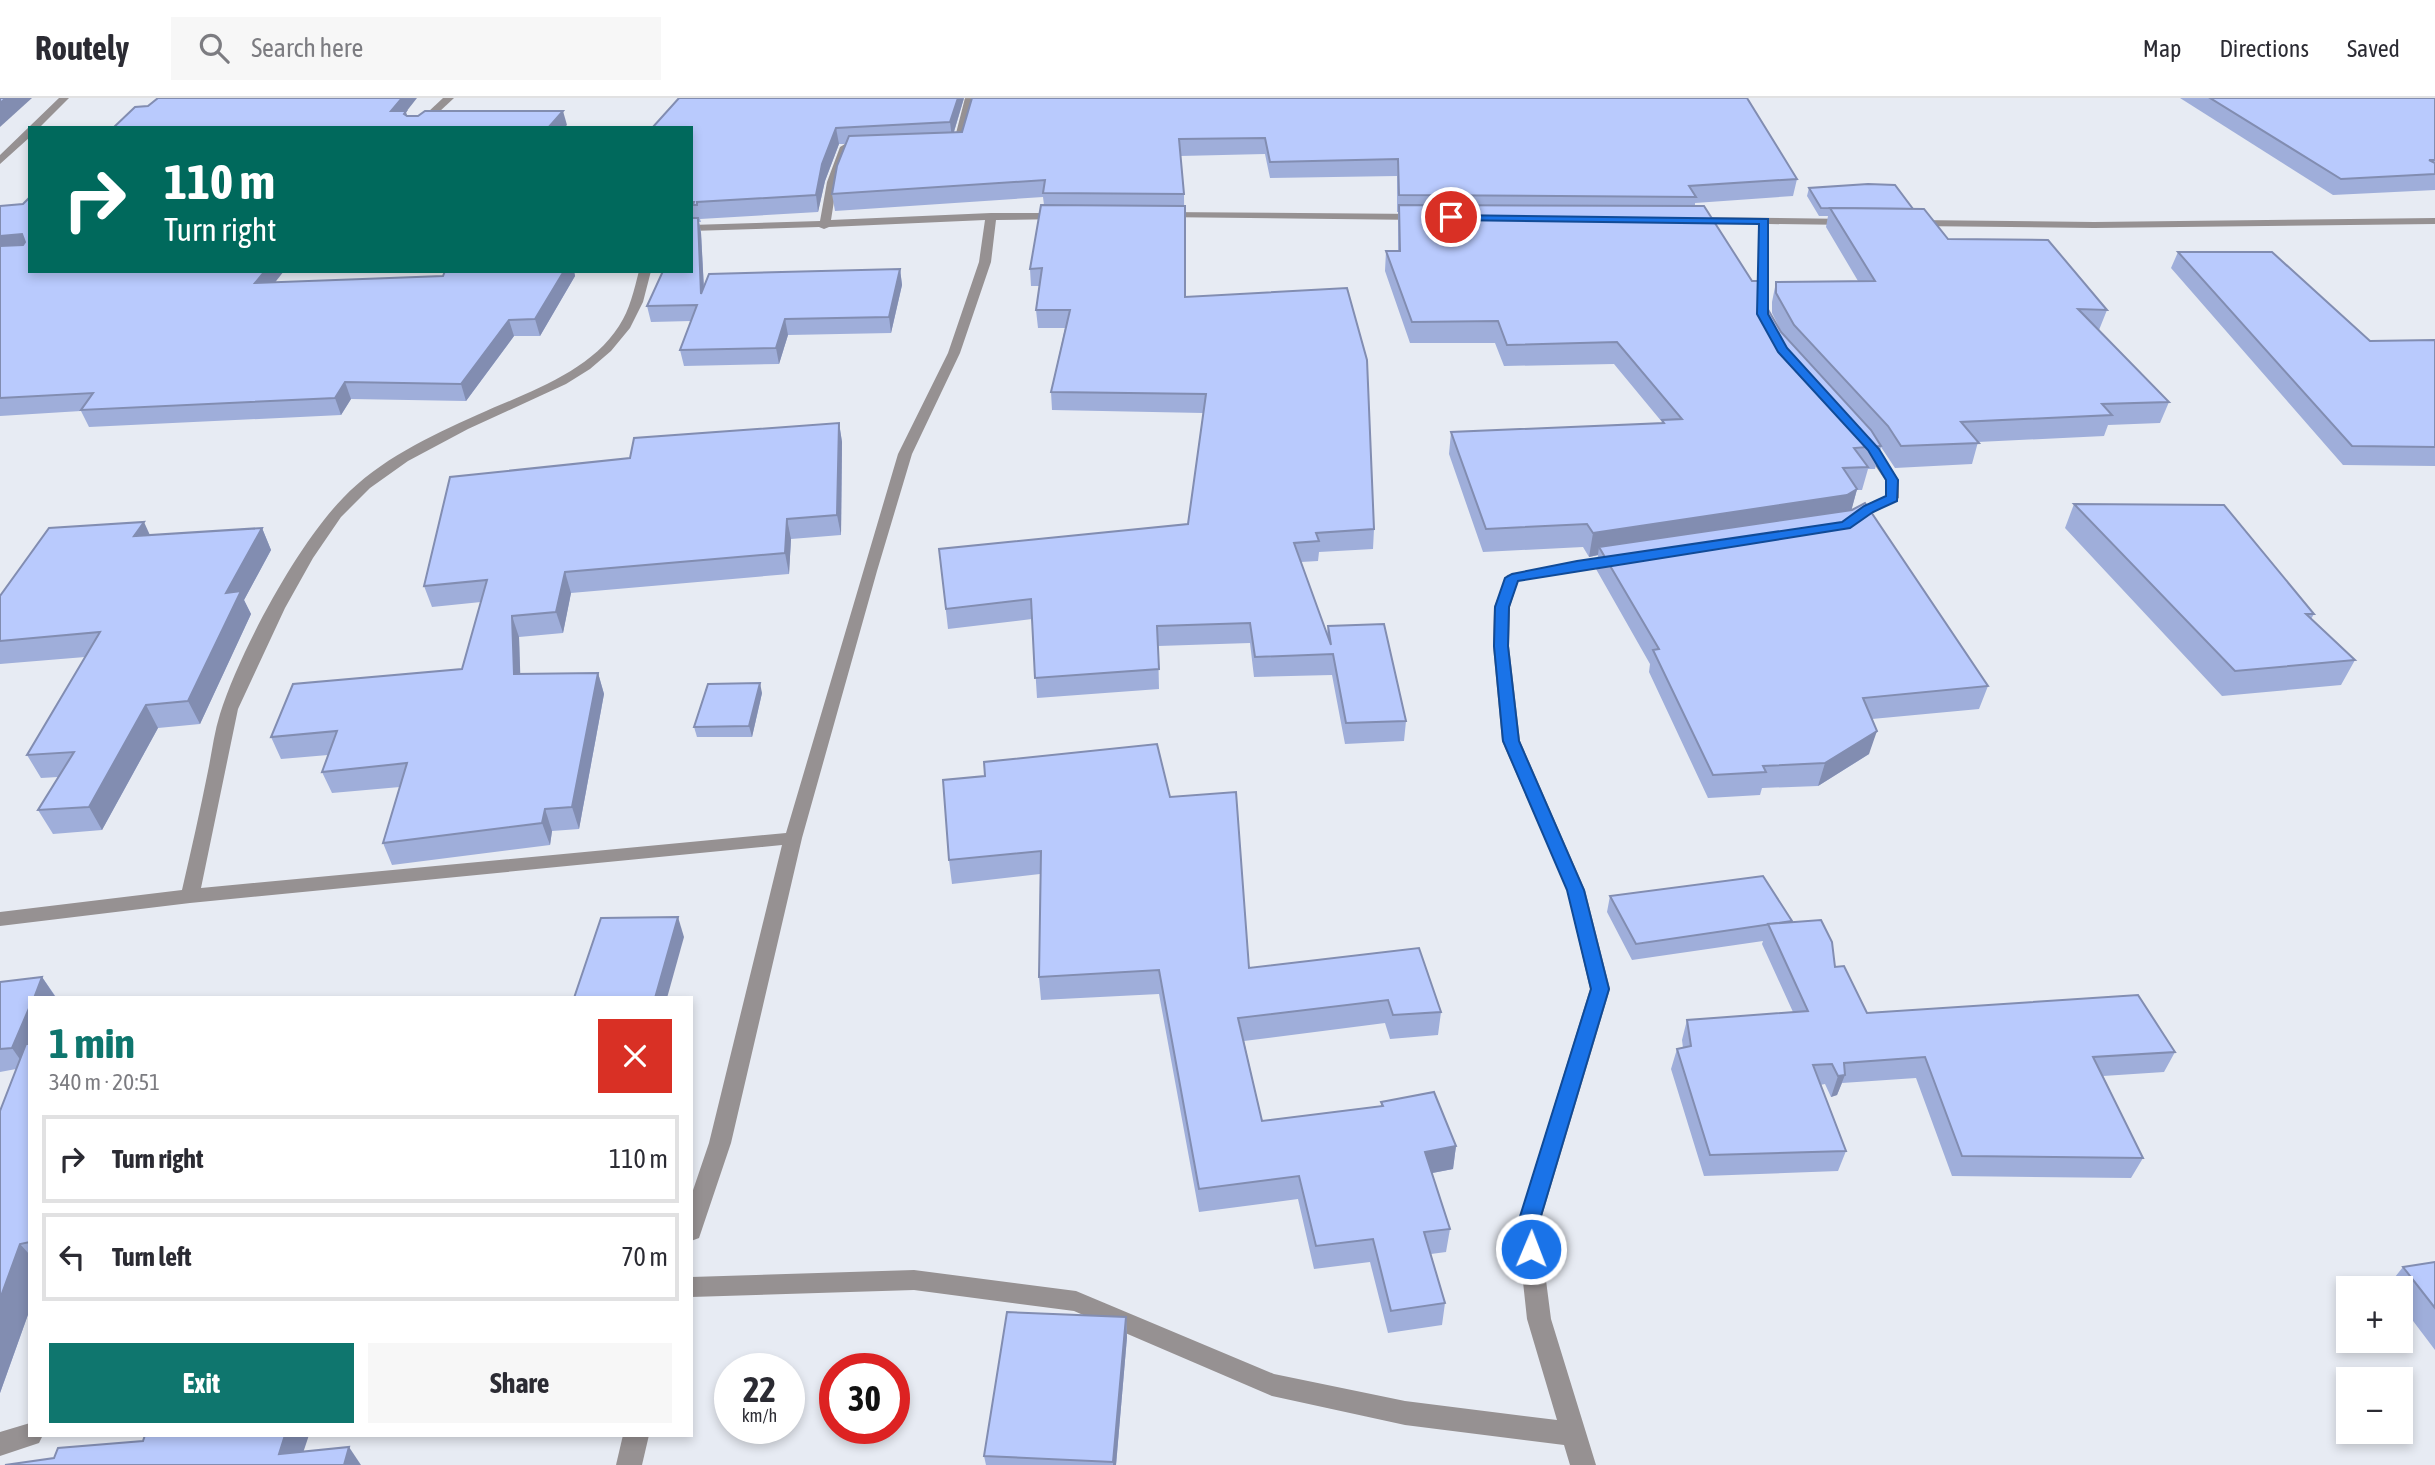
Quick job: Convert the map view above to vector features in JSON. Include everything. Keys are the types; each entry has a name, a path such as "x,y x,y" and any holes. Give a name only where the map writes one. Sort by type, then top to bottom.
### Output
{"street":[{"path":"34,126 64,98"},
{"path":"418,126 449,98"},
{"path":"933,144 958,144 970,98"},
{"path":"0,161 28,132"},
{"path":"824,226 832,182 845,147 858,146"},
{"path":"1144,215 1435,217"},
{"path":"693,1225 720,1143 793,838 905,454 954,353 985,262 991,216"},
{"path":"693,229 824,226 991,216 1074,216"},
{"path":"1682,220 1860,222"},
{"path":"1764,221 1763,314 1776,338"},
{"path":"1902,223 2094,225 2435,221"},
{"path":"190,896 229,711 265,632 338,512 380,474 424,446 568,379 590,365 608,350 626,327 642,293 645,273"},
{"path":"1832,527 1846,525 1868,509 1892,498 1892,480 1873,449 1855,429"},
{"path":"1583,1465 1539,1319 1528,1226 1600,989 1576,890 1511,741 1501,646 1502,607 1512,578 1644,555"},
{"path":"0,919 190,896 793,838"},
{"path":"693,1287 914,1280 1076,1301 1272,1384 1405,1413 1574,1434"},
{"path":"0,1444 28,1436"},
{"path":"629,1465 636,1437"}],"building":[{"path":"158,98 402,98 391,111 406,111 404,114 407,116 418,116 425,111 563,111 550,126 115,126 135,107 148,106"},
{"path":"679,98 958,98 950,122 836,128 822,164 816,195 697,202 697,205 693,205 693,126 654,126"},
{"path":"972,98 1747,98 1797,179 1689,186 1696,197 1399,195 1398,159 1270,162 1265,138 1179,139 1184,194 1043,193 1045,180 832,194 837,166 849,136 962,132"},
{"path":"2210,98 2435,98 2435,160 2429,160 2435,163 2435,174 2341,179"},
{"path":"1895,185 1913,209 1821,208 1809,188"},
{"path":"28,199 28,273 263,273 255,283 443,276 444,273 563,273 535,319 509,320 461,384 345,382 335,398 81,410 93,393 0,398 0,246 23,245 25,242 22,234 0,236 0,206 23,204"},
{"path":"1041,205 1185,206 1185,297 1347,288 1367,360 1374,529 1316,533 1319,541 1294,543 1331,645 1328,626 1384,624 1406,721 1346,723 1333,654 1255,657 1250,623 1157,626 1159,669 1035,678 1031,599 946,609 939,549 1188,524 1206,394 1051,392 1070,310 1036,310 1042,268 1030,269"},
{"path":"1399,205 1704,206 1752,281 1759,281 1759,294 1781,332 1871,430 1881,446 1854,448 1868,467 1843,468 1857,489 1847,495 1593,533 1587,524 1486,529 1451,432 1664,423 1662,420 1682,419 1617,342 1507,345 1498,321 1412,322 1386,251 1400,251"},
{"path":"1830,208 1924,209 1948,239 2048,240 2107,310 2078,309 2169,402 2102,404 2112,415 1961,422 1979,443 1901,446 1888,426 1794,325 1776,293 1776,282 1875,281"},
{"path":"693,218 698,218 701,294 709,274 900,269 889,317 785,319 776,348 680,350 697,305 647,306 662,273 693,273"},
{"path":"2178,252 2272,252 2370,341 2435,340 2435,447 2352,446"},
{"path":"839,423 837,515 787,519 785,553 565,572 556,612 512,616 514,674 598,673 572,807 545,809 542,823 383,843 407,763 322,772 337,731 271,737 293,684 462,669 487,580 424,586 450,477 630,458 634,438"},
{"path":"1865,503 1988,686 1863,698 1877,731 1825,763 1763,766 1766,772 1713,775 1653,650 1659,649 1599,547 1852,510"},
{"path":"2074,504 2224,505 2314,614 2306,614 2355,660 2235,671"},
{"path":"144,522 134,536 262,528 226,593 241,591 188,701 146,705 89,807 38,810 74,752 27,755 100,632 0,641 0,596 49,528"},
{"path":"760,683 749,726 694,727 708,684"},
{"path":"1157,744 1170,797 1236,792 1249,968 1419,948 1441,1012 1393,1015 1388,1000 1238,1018 1262,1121 1383,1106 1381,1102 1434,1092 1456,1146 1425,1152 1450,1229 1424,1232 1445,1303 1391,1311 1373,1239 1316,1246 1299,1176 1199,1189 1159,970 1039,977 1041,851 949,860 943,780 985,776 984,762"},
{"path":"1763,876 1792,921 1636,944 1610,896"},
{"path":"678,917 656,996 575,996 601,918"},
{"path":"1821,920 1832,942 1835,967 1844,966 1867,1013 2138,995 2175,1052 2093,1057 2143,1158 1962,1156 1925,1057 1844,1063 1845,1075 1838,1076 1832,1064 1813,1065 1846,1151 1710,1155 1677,1049 1691,1046 1687,1020 1808,1011 1768,924"},
{"path":"42,977 35,996 28,996 28,1011 12,1048 0,1049 0,982"},
{"path":"28,1044 28,1242 20,1244 0,1299 0,1111"},
{"path":"2435,1262 2435,1308 2413,1280 2413,1276 2403,1267"},
{"path":"1007,1312 1126,1317 1113,1462 984,1456"},
{"path":"144,1437 284,1437 279,1454 349,1447 344,1465 5,1465 54,1458 58,1448 143,1441"}],"route":[{"path":"1451,217 1764,221 1763,314 1782,349 1873,449 1892,480 1892,498 1868,509 1846,525 1577,565 1512,578 1502,607 1501,646 1511,741 1576,890 1600,989 1528,1226 1531,1249"}]}
